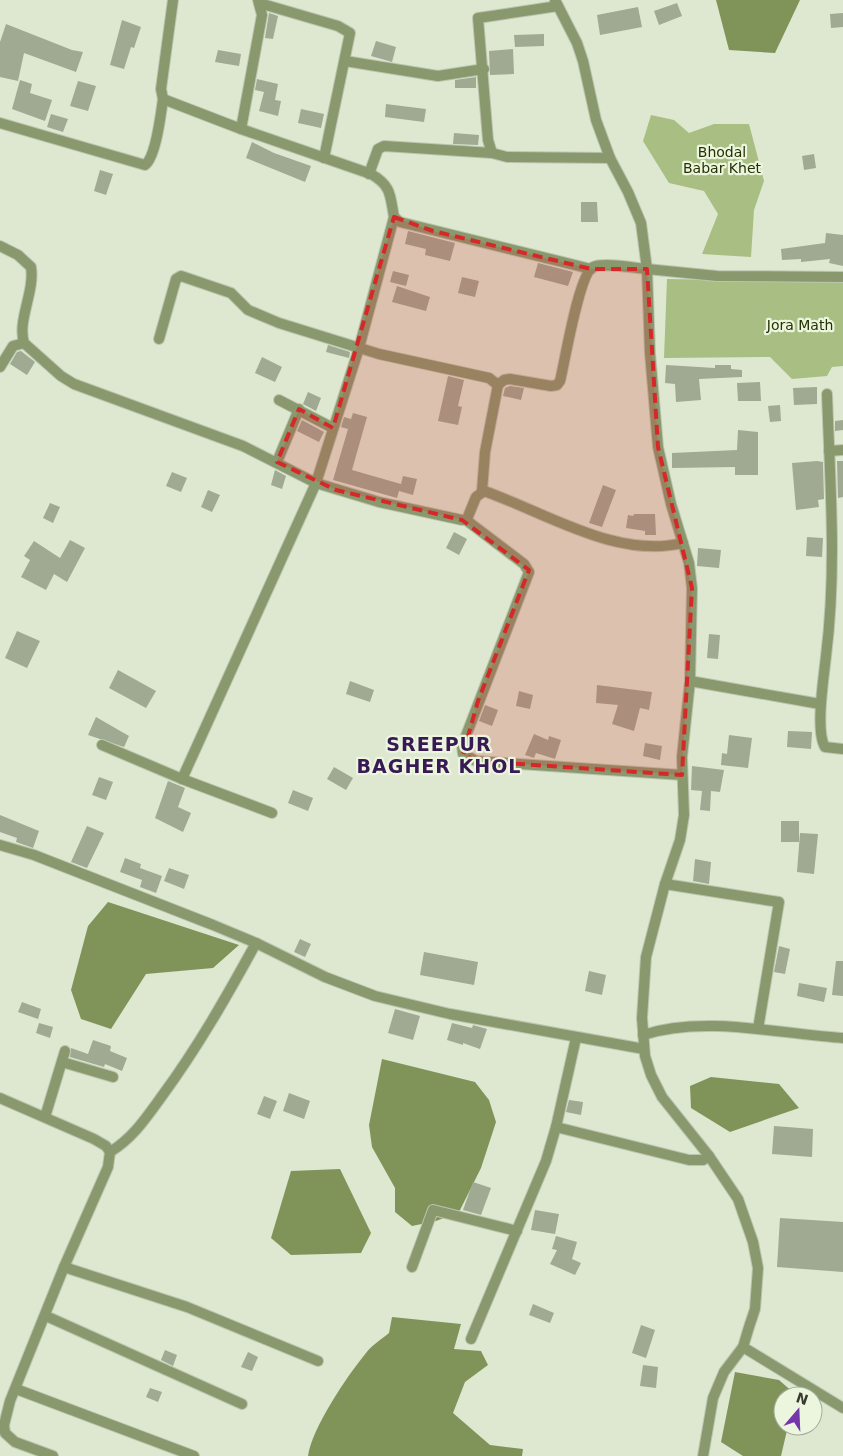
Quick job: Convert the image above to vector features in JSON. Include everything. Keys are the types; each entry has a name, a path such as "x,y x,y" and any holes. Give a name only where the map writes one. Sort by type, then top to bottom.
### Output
{"street":[{"path":"0,123 145,165 149,161 154,146 163,99 161,89 173,0"},
{"path":"241,129 262,15 258,1"},
{"path":"258,1 346,29 350,36 324,158"},
{"path":"492,153 488,140 484,69 478,18 556,3 583,61 596,120 610,158 628,192 641,223 647,269 655,431 671,504 689,563 692,588 690,681 682,775 684,794 682,830 665,884 646,957 644,1049 651,1075 657,1088 738,1199 757,1257 758,1280 754,1309 743,1346 724,1372 713,1398 703,1456"},
{"path":"345,62 438,76 484,69"},
{"path":"163,99 381,180 389,191 394,217 359,348 316,483 182,779"},
{"path":"369,174 378,149 384,146 492,153 507,157 610,158"},
{"path":"394,217 402,222 426,229 554,258 591,269"},
{"path":"0,246 18,254 30,267 31,286 23,327 24,343 61,376 74,384 243,446 316,483 417,511 466,520 524,564 529,572 478,700 462,746 462,754 476,761 682,775"},
{"path":"466,520 476,497 482,492 485,452 498,384 510,379 551,386 559,384 569,348 581,285 591,269 598,266 718,276 843,277"},
{"path":"159,339 176,279 181,276 231,292 244,307 255,314 359,348 488,378 498,384"},
{"path":"0,367 3,353 16,344 24,343"},
{"path":"827,394 833,570 820,704 823,744 827,747 843,749"},
{"path":"279,400 333,428"},
{"path":"277,462 299,409"},
{"path":"829,451 843,450"},
{"path":"482,492 500,497 621,544 658,548 683,543"},
{"path":"690,681 820,704"},
{"path":"102,745 182,779 272,813"},
{"path":"0,845 34,855 256,943 326,977 375,996 450,1014 644,1049"},
{"path":"665,884 779,902 758,1029"},
{"path":"53,1456 15,1442 5,1433 7,1412 64,1267 105,1175 110,1152 135,1133 181,1070 216,1018 256,943"},
{"path":"643,1035 679,1028 758,1029 843,1038"},
{"path":"471,1339 546,1161 556,1127 576,1038"},
{"path":"45,1117 65,1051"},
{"path":"62,1062 113,1077"},
{"path":"0,1098 94,1139 106,1146 110,1152"},
{"path":"556,1127 689,1160 703,1160 708,1156"},
{"path":"412,1267 433,1210 517,1231"},
{"path":"64,1267 187,1307 318,1361"},
{"path":"46,1316 242,1404"},
{"path":"743,1346 843,1408"},
{"path":"16,1389 194,1456"}],"highlighted area":[{"path":"394,217 433,231 591,269 647,269 658,447 692,588 682,775 476,761 463,754 478,701 529,570 462,520 336,490 277,462 299,409 333,428"}],"green space":[{"name":"Bhodal Babar Khet","path":"651,115 674,120 689,133 714,124 749,124 764,181 754,210 751,257 702,254 718,214 704,191 669,183 643,141"},
{"name":"Jora Math","path":"667,279 843,282 843,366 832,367 827,376 792,379 770,357 664,358"}],"shaded area":[{"path":"716,0 800,0 775,53 729,50"},
{"path":"108,902 239,945 213,968 146,974 111,1029 81,1019 71,990 88,926"},
{"path":"382,1059 475,1082 489,1100 496,1122 481,1168 459,1212 436,1221 412,1226 395,1212 395,1188 372,1147 369,1125"},
{"path":"711,1077 779,1084 799,1108 730,1132 691,1108 690,1086"},
{"path":"340,1169 371,1233 361,1253 291,1255 271,1238 291,1171"},
{"path":"392,1317 461,1324 454,1349 481,1351 488,1365 465,1382 453,1413 490,1445 523,1449 522,1456 308,1456 316,1431 331,1403 366,1353 389,1333"},
{"path":"735,1372 779,1380 786,1386 773,1386 773,1436 786,1436 781,1456 743,1456 721,1442"}],"building":[{"path":"677,3 682,16 659,25 654,11"},
{"path":"638,7 642,27 600,35 597,15"},
{"path":"269,13 278,16 273,39 265,38"},
{"path":"843,13 843,27 831,28 830,14"},
{"path":"122,20 141,27 134,48 131,47 124,69 110,65"},
{"path":"6,24 72,50 83,52 76,72 24,53 18,81 0,77 0,42"},
{"path":"544,34 544,46 515,47 514,35"},
{"path":"376,41 396,47 392,62 371,56"},
{"path":"513,49 514,74 490,75 489,51"},
{"path":"218,50 241,54 239,66 215,62"},
{"path":"476,77 476,88 455,88 455,80"},
{"path":"257,79 278,84 275,100 281,101 278,116 259,111 264,92 255,90"},
{"path":"20,80 32,84 30,93 52,100 45,121 12,109"},
{"path":"78,81 96,86 88,111 70,106"},
{"path":"386,104 426,109 424,122 385,117"},
{"path":"301,109 324,114 321,128 298,123"},
{"path":"51,114 68,119 63,132 47,127"},
{"path":"454,133 479,135 478,145 453,144"},
{"path":"252,142 274,153 311,166 305,182 246,158"},
{"path":"814,154 816,168 804,170 802,156"},
{"path":"100,170 113,174 106,195 94,191"},
{"path":"581,202 597,202 598,222 581,222"},
{"path":"408,231 455,243 450,261 425,255 426,249 405,244"},
{"path":"826,233 843,235 843,266 829,263 830,259 801,262 801,259 782,260 781,249 825,243"},
{"path":"538,263 573,272 568,286 534,277"},
{"path":"393,271 409,275 406,286 390,282"},
{"path":"462,277 479,281 475,297 458,293"},
{"path":"397,286 430,297 426,311 392,302"},
{"path":"328,345 350,352 349,358 326,352"},
{"path":"21,351 35,362 27,375 10,364 17,352"},
{"path":"262,357 282,367 275,382 255,373"},
{"path":"666,365 715,368 715,365 731,365 731,369 742,370 742,377 699,379 701,400 676,402 675,384 665,383"},
{"path":"448,376 464,380 458,406 462,407 458,425 438,421"},
{"path":"760,382 761,401 738,401 737,383"},
{"path":"510,386 524,388 521,400 503,396 505,388"},
{"path":"817,387 817,404 794,405 793,388"},
{"path":"308,392 321,398 316,411 303,404"},
{"path":"780,405 781,421 770,422 768,406"},
{"path":"353,413 367,417 352,470 401,484 403,476 417,479 413,495 399,491 397,498 333,480 348,429 341,427 344,417 351,419"},
{"path":"302,420 324,432 319,442 297,431"},
{"path":"843,420 843,430 835,431 835,421"},
{"path":"738,430 758,432 758,475 735,475 735,467 672,468 672,453 737,450"},
{"path":"837,461 843,461 843,497 838,498"},
{"path":"823,462 824,499 818,500 819,507 796,510 792,463"},
{"path":"275,470 286,476 282,489 271,485"},
{"path":"172,472 187,478 181,492 166,486"},
{"path":"603,485 616,490 602,527 589,523"},
{"path":"208,490 220,495 212,512 201,507"},
{"path":"50,503 60,507 53,523 43,518"},
{"path":"634,514 655,514 656,535 645,535 645,531 626,528 628,515 633,516"},
{"path":"454,532 467,539 459,555 446,548"},
{"path":"807,537 823,538 822,557 806,556"},
{"path":"70,540 85,548 67,582 54,574 46,590 21,577 30,560 24,556 34,541 60,558"},
{"path":"698,548 721,550 719,568 697,566"},
{"path":"17,631 40,641 27,668 5,658"},
{"path":"709,634 720,635 718,659 707,658"},
{"path":"118,670 156,691 146,708 109,688"},
{"path":"350,681 374,690 370,702 346,694"},
{"path":"597,685 652,692 649,710 640,708 634,731 612,724 618,705 596,703"},
{"path":"519,691 533,695 530,709 516,706"},
{"path":"485,705 498,710 492,726 479,721"},
{"path":"96,717 129,736 124,747 88,735"},
{"path":"788,731 812,732 811,749 787,747"},
{"path":"534,734 548,740 549,736 561,740 555,759 536,753 534,758 525,755"},
{"path":"729,735 752,738 748,768 721,765 722,753 727,754"},
{"path":"645,743 662,746 660,760 643,756"},
{"path":"692,766 724,770 720,792 711,791 710,811 700,810 702,791 691,790"},
{"path":"334,767 353,778 346,790 327,779"},
{"path":"99,777 113,782 106,800 92,795"},
{"path":"168,781 185,788 178,807 191,813 183,832 155,818"},
{"path":"293,790 313,798 308,811 288,803"},
{"path":"0,815 39,831 33,848 16,842 17,838 0,832"},
{"path":"781,821 799,821 799,842 781,842"},
{"path":"87,826 104,833 87,868 71,862"},
{"path":"800,833 818,834 814,874 797,872"},
{"path":"125,858 141,864 140,868 162,876 156,893 140,887 142,880 120,872"},
{"path":"695,859 711,862 709,884 693,881"},
{"path":"169,868 189,875 184,889 164,881"},
{"path":"300,939 311,944 305,957 294,952"},
{"path":"779,946 790,949 785,974 774,972"},
{"path":"424,952 478,962 474,985 420,975"},
{"path":"836,961 843,961 843,996 832,995"},
{"path":"589,971 606,975 602,995 585,991"},
{"path":"799,983 827,988 824,1002 797,996"},
{"path":"22,1002 41,1009 38,1019 18,1012"},
{"path":"395,1009 420,1016 413,1040 388,1033"},
{"path":"39,1023 53,1027 50,1038 36,1033"},
{"path":"452,1023 472,1028 473,1025 487,1029 480,1049 447,1040"},
{"path":"93,1040 111,1046 110,1051 127,1058 122,1071 105,1064 104,1067 70,1057 71,1048 88,1054"},
{"path":"289,1093 310,1101 304,1119 283,1111"},
{"path":"264,1096 277,1101 270,1119 257,1114"},
{"path":"569,1100 583,1102 581,1115 566,1112"},
{"path":"774,1126 813,1129 812,1157 772,1154"},
{"path":"473,1182 491,1188 481,1215 463,1210"},
{"path":"535,1210 559,1214 555,1234 531,1230"},
{"path":"780,1218 843,1222 843,1272 777,1267"},
{"path":"556,1236 577,1242 572,1259 581,1263 575,1275 550,1264 557,1250 552,1249"},
{"path":"533,1304 554,1313 550,1323 529,1315"},
{"path":"641,1325 655,1330 646,1358 632,1353"},
{"path":"165,1350 177,1355 173,1366 161,1360"},
{"path":"248,1352 258,1357 252,1371 241,1367"},
{"path":"643,1365 658,1367 656,1388 640,1386"},
{"path":"150,1388 162,1392 158,1402 146,1397"}],"district":[{"name":"SREEPUR BAGHER KHOL","path":"439,755"}]}
